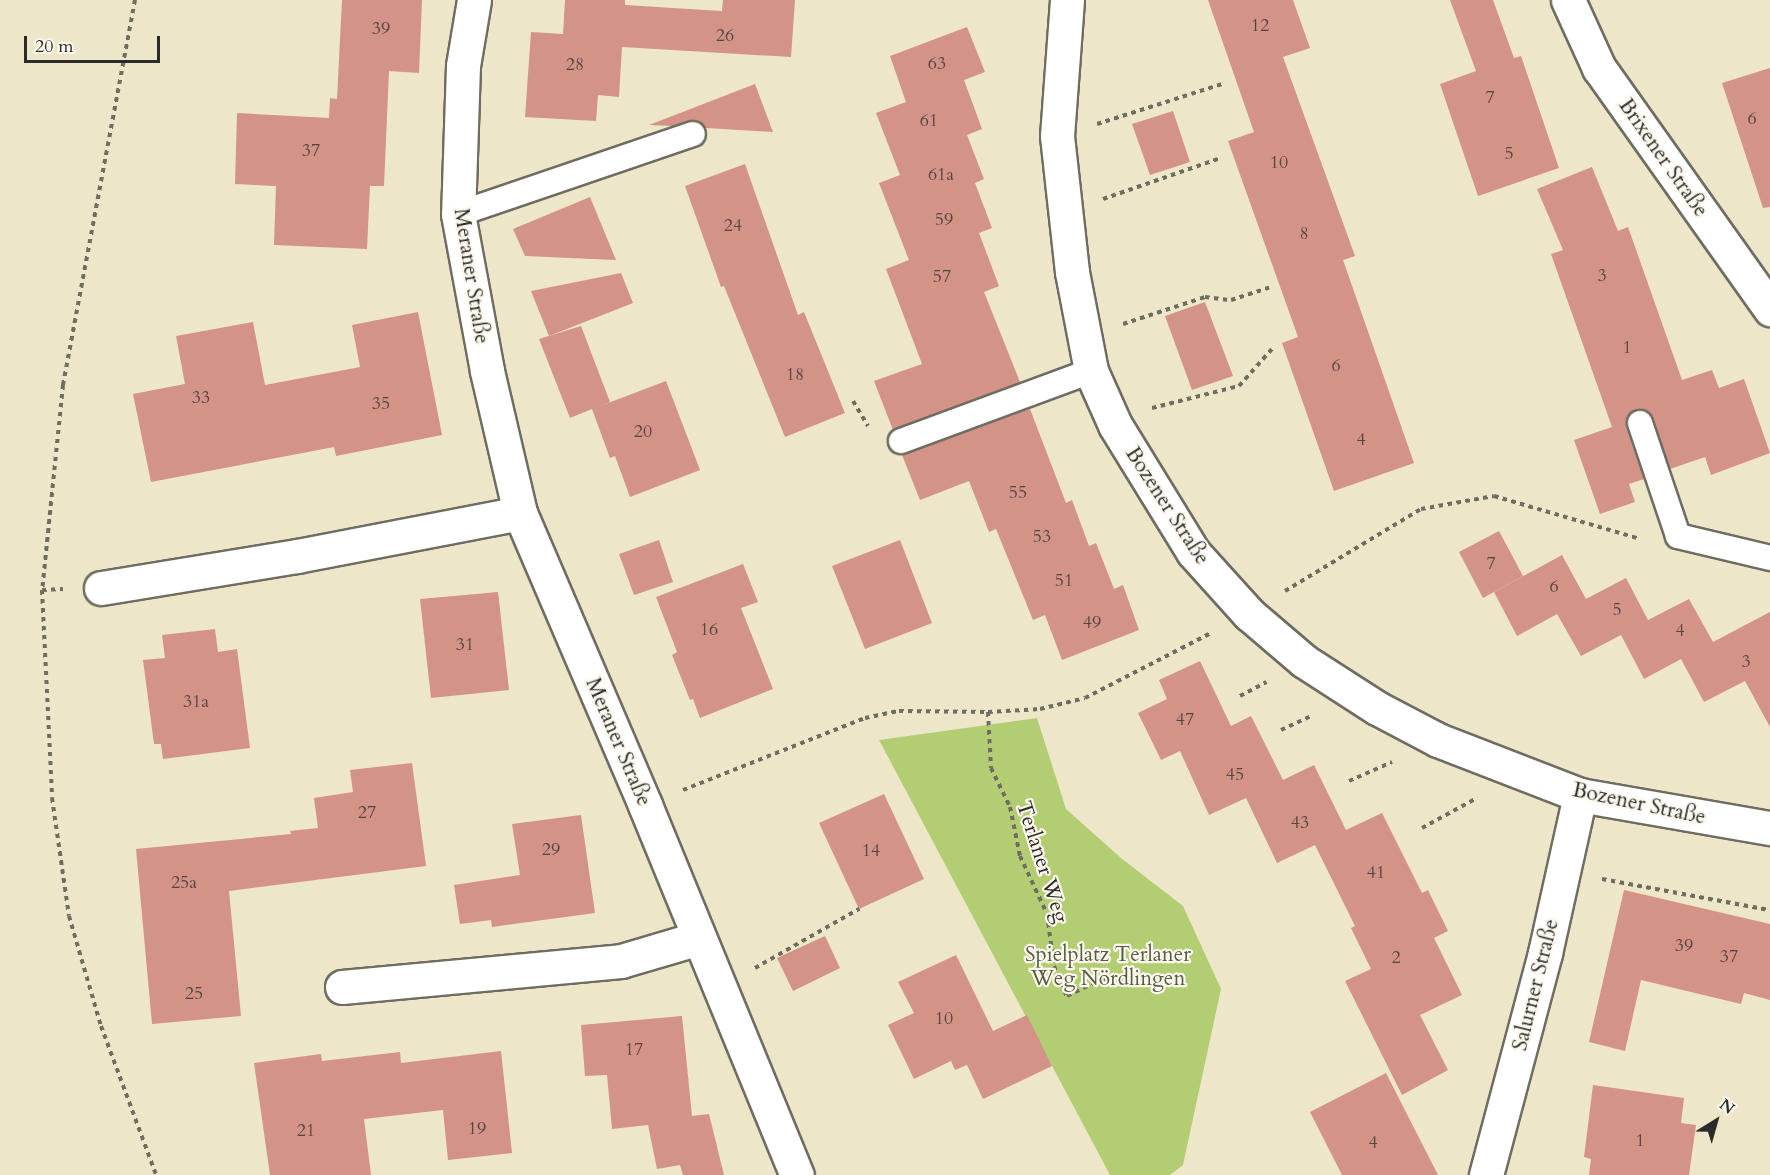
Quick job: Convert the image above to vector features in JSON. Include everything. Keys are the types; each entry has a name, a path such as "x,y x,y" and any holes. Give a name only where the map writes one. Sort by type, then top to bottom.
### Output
{"street":[{"name":"Meraner Straße","path":"474,0 463,66 458,214 487,371 519,513 645,805 797,1175"},
{"name":"Bozener Straße","path":"1067,0 1058,136 1064,213 1072,272 1091,371 1115,425 1193,552 1249,614 1304,661 1377,708 1438,740 1580,795 1770,828"},
{"name":"Brixener Straße","path":"1568,0 1599,68 1770,309"},
{"path":"101,588 297,556 519,513"},
{"name":"Salurner Straße","path":"1486,1175 1545,953 1580,795"},
{"path":"342,987 621,961 699,938"}],"lane":[{"path":"458,214 693,134"},
{"path":"901,441 1091,371"},
{"path":"1640,423 1678,536 1770,558"}],"path":[{"path":"1058,136 1222,84"},
{"path":"1064,213 1221,158"},
{"path":"1085,338 1205,297 1232,300 1269,288"},
{"path":"1115,425 1159,405 1239,386 1272,349"},
{"name":"Terlaner Weg","path":"988,712 991,768 1010,807 1020,856 1047,914 1054,966 1067,996 1102,979 1124,978"},
{"path":"1422,828 1524,773"},
{"path":"1563,872 1770,910"},
{"path":"719,988 859,909"}],"green space":[{"name":"Spielplatz Terlaner Weg Nördlingen","path":"1037,718 1066,809 1121,858 1183,906 1221,989 1183,1165 1170,1175 1110,1175 879,740"}],"building":[{"path":"342,0 422,0 419,73 389,71 384,186 370,186 367,249 274,245 276,186 235,184 237,113 329,118 330,98 337,99"},
{"path":"565,0 625,0 625,5 722,11 723,0 795,0 791,57 622,47 619,97 598,95 596,121 525,117 531,32 563,34"},
{"path":"1208,0 1293,0 1310,48 1283,57 1355,256 1343,260 1414,463 1334,491 1282,343 1298,337 1228,141 1254,132"},
{"path":"1450,0 1493,0 1514,58 1521,56 1559,168 1478,196 1440,84 1476,71"},
{"path":"967,27 985,72 964,80 982,129 967,135 984,179 975,183 992,228 979,233 999,286 984,292 1020,382 893,430 874,381 922,364 886,269 909,260 879,183 900,175 876,113 906,102 890,56"},
{"path":"1770,68 1770,207 1763,208 1722,83"},
{"path":"755,84 773,132 706,128 695,120 672,126 649,125"},
{"path":"1173,111 1190,162 1150,175 1132,124"},
{"path":"745,164 798,315 804,312 845,413 785,437 724,286 721,287 685,186"},
{"path":"1592,167 1618,231 1628,227 1682,380 1712,370 1719,388 1744,379 1770,453 1711,475 1705,457 1670,469 1653,418 1643,409 1635,410 1629,414 1626,427 1644,479 1629,484 1635,502 1600,514 1574,440 1612,427 1551,254 1563,250 1537,189"},
{"path":"590,197 616,260 525,256 513,229"},
{"path":"621,273 633,303 549,336 531,291"},
{"path":"1205,302 1233,376 1192,390 1165,316"},
{"path":"418,312 442,435 336,456 334,447 151,482 133,394 185,384 176,336 253,322 265,385 360,367 352,325"},
{"path":"581,326 610,402 595,408 666,381 700,470 630,497 615,456 610,458 592,409 570,418 539,339"},
{"path":"1030,409 1066,503 1072,500 1089,546 1096,543 1114,589 1123,585 1139,630 1062,660 1045,615 1033,620 996,529 989,532 969,481 920,500 902,455"},
{"path":"1499,531 1523,576 1483,598 1459,552"},
{"path":"659,540 673,582 634,595 619,554"},
{"path":"900,540 932,623 865,649 832,566"},
{"path":"1562,555 1586,599 1626,578 1648,620 1689,599 1713,642 1770,612 1770,727 1745,681 1704,702 1681,659 1644,679 1621,635 1581,656 1557,614 1517,636 1494,592"},
{"path":"743,564 758,602 741,608 773,689 700,718 693,699 690,700 672,655 677,652 656,597"},
{"path":"498,592 509,690 431,698 420,599"},
{"path":"215,629 218,652 237,649 250,748 163,759 161,744 154,744 143,660 165,658 162,635"},
{"path":"1200,661 1231,726 1251,716 1283,780 1314,765 1346,830 1382,813 1422,893 1428,890 1448,931 1434,938 1462,995 1420,1015 1448,1070 1402,1095 1345,981 1371,969 1351,928 1355,926 1315,845 1277,863 1246,798 1209,815 1180,751 1161,760 1138,713 1167,699 1159,680"},
{"path":"412,763 426,866 229,891 241,1016 152,1024 136,849 291,834 290,831 318,828 314,798 353,792 350,770"},
{"path":"884,794 924,879 859,909 819,823"},
{"path":"581,815 595,913 492,927 491,920 460,924 454,885 520,875 512,824"},
{"path":"1624,890 1770,924 1770,1000 1744,993 1741,1004 1641,980 1625,1051 1589,1042"},
{"path":"825,936 840,968 793,991 777,958"},
{"path":"956,955 993,1031 1027,1015 1052,1066 983,1099 967,1065 955,1070 951,1061 914,1079 888,1025 914,1013 898,982"},
{"path":"682,1016 692,1116 709,1114 724,1175 683,1175 680,1165 657,1169 648,1125 612,1129 607,1075 585,1076 581,1025"},
{"path":"501,1051 512,1153 448,1160 443,1110 364,1119 371,1175 270,1175 254,1063 321,1054 322,1061 400,1052 401,1063"},
{"path":"1386,1073 1438,1175 1342,1175 1310,1112"},
{"path":"1593,1085 1684,1098 1681,1123 1696,1125 1689,1175 1589,1175 1591,1159 1584,1157"}]}
